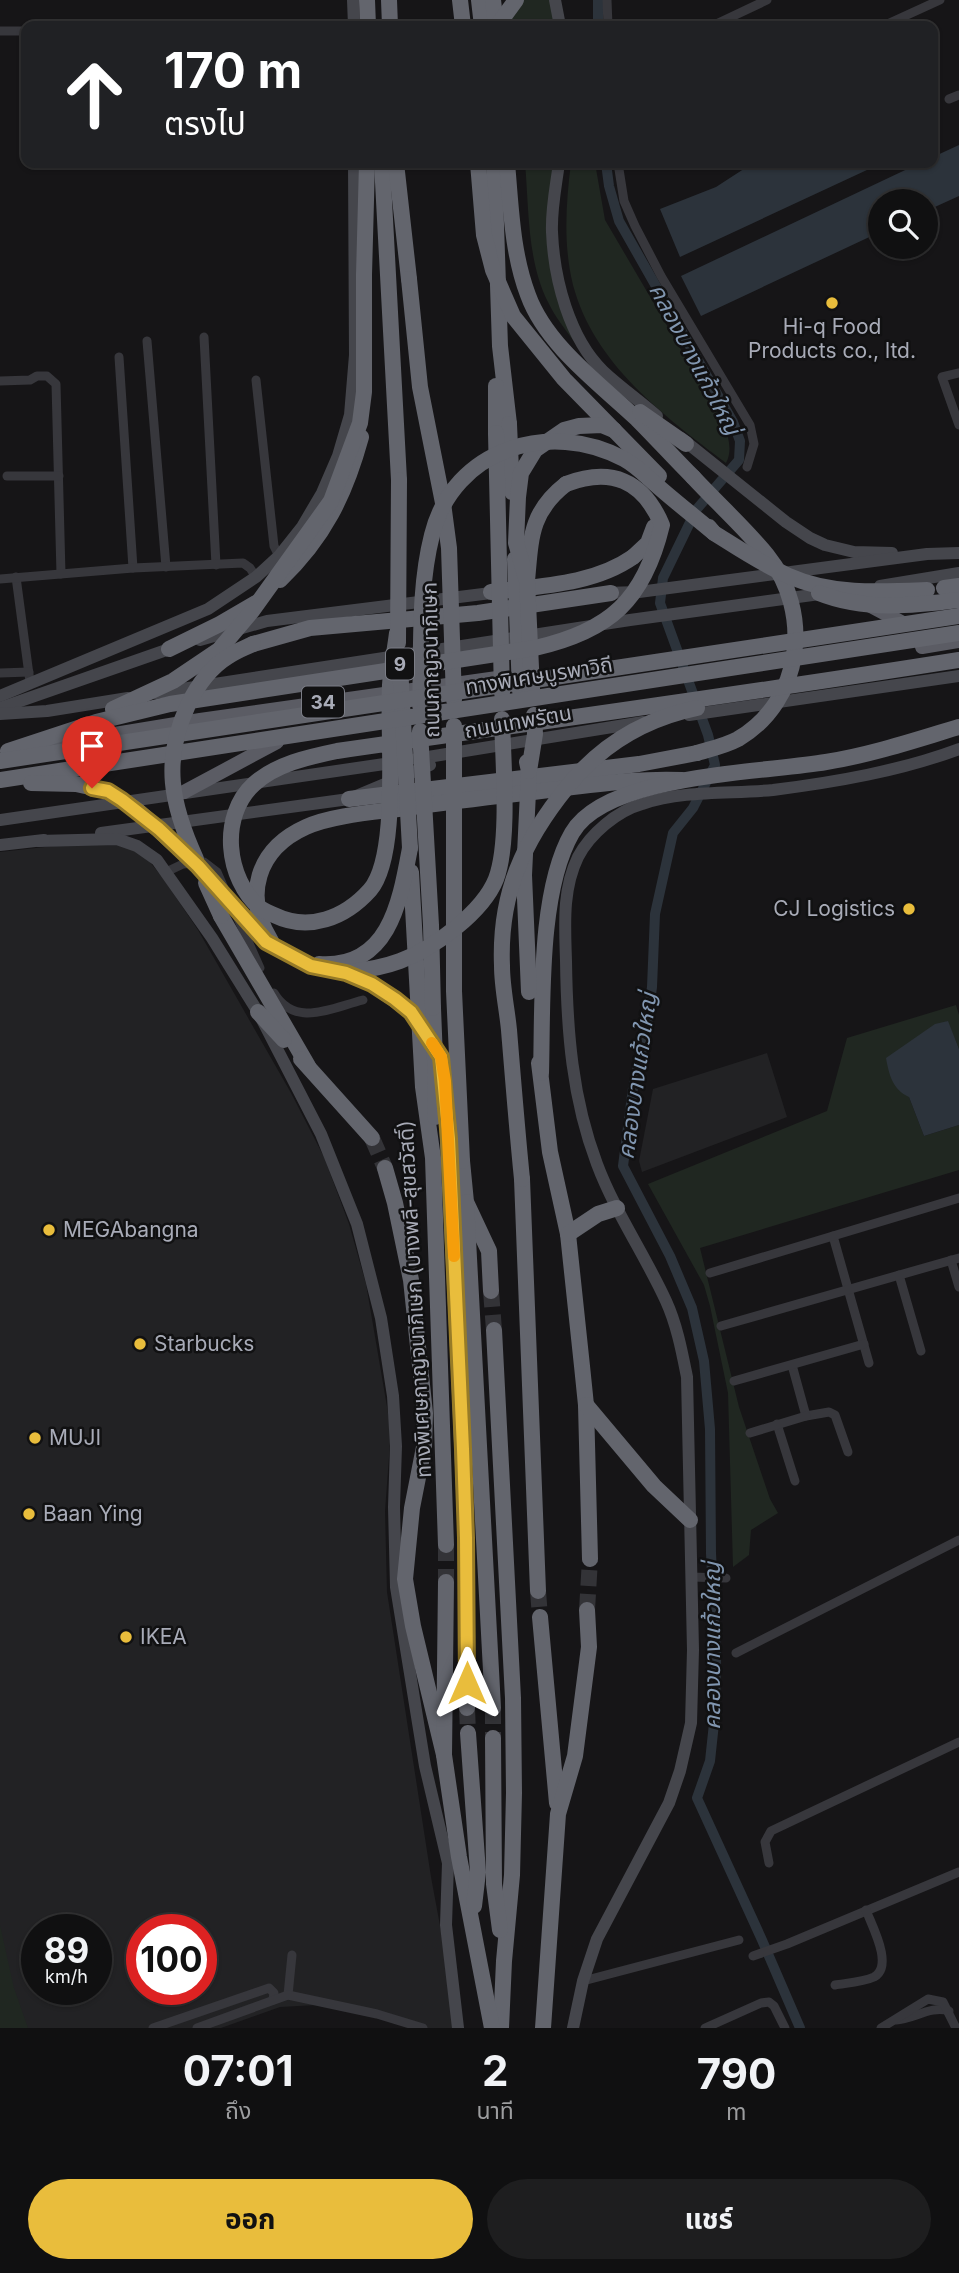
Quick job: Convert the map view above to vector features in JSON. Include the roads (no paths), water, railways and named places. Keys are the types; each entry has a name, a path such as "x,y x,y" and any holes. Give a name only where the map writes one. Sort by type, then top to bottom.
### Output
{"highway":[{"path":"368,0 370,21"},
{"path":"371,21 373,0"},
{"path":"389,0 390,21"},
{"path":"460,0 462,21"},
{"path":"479,0 481,21"},
{"path":"493,0 495,21"},
{"path":"500,21 516,0"},
{"path":"169,649 255,604 310,548 331,519 344,491 365,426 368,368 369,168"},
{"path":"66,731 164,686 219,650 251,611 331,501 360,423 364,392 363,275 369,168"},
{"name":"ถนนกาญจนาภิเษก","path":"382,168 398,480 397,633 410,848 426,1009"},
{"name":"ถนนกาญจนาภิเษก","path":"397,168 420,387 449,548 454,676 454,991 466,1202"},
{"path":"478,168 484,235 493,270 513,316 564,379 715,533"},
{"path":"0,783 76,784 108,791 137,810 198,866 266,942 311,966 346,973 403,960 429,946 473,911 496,880 502,853 502,428 494,168"},
{"path":"349,799 639,764 697,753 737,739 758,723 777,701 788,682 796,655 795,618 786,591 769,557 638,421 569,356 542,322 523,281 513,228 507,168"},
{"path":"569,356 670,435 686,444"},
{"path":"491,592 548,585 602,574 634,557 648,542 662,513 662,483 644,449 626,435 602,425 579,426 549,438 535,450 521,473 518,497 516,543 527,581"},
{"path":"502,428 522,730 529,771"},
{"path":"426,1009 431,925 420,716 425,569 432,534 448,498 482,463 502,451 532,443 591,444 626,460 715,533 830,598 870,605 907,606 959,600"},
{"path":"0,753 133,712 521,650 567,641 598,626 623,607 649,569 662,524 646,495 628,483 599,476 566,484 551,495 535,521 527,581 535,734 529,771 524,875 529,992 550,1152 568,1234 586,1405 590,1559"},
{"path":"789,577 846,590 927,590"},
{"path":"843,591 901,622"},
{"path":"308,1066 221,916 178,813 173,786 174,744 192,695 206,676 228,656 253,644 310,628 478,613 611,593"},
{"name":"ถนนเทพรัตน","path":"0,753 200,720 959,614"},
{"name":"ทางพิเศษบูรพาวิถี","path":"0,761 959,614"},
{"path":"397,633 390,684 389,723 389,735 389,748 389,761 389,825 383,859 372,888 350,908 327,920 304,923 283,919 260,909 234,870 231,840 233,820 240,801 253,784 303,758 337,751 351,750 379,745 393,743 406,741 959,660"},
{"name":"ทางพิเศษบูรพาวิถี","path":"0,783 959,633"},
{"name":"ถนนเทพรัตน","path":"0,783 959,641"},
{"path":"538,1591 522,1178 502,966 504,921 516,870 533,833 585,766 610,744 633,730 685,711 959,668"},
{"path":"410,848 404,880 389,928 372,950 336,965 311,963 292,957 272,942 260,924 256,906 257,881 267,858 285,840 307,826 348,816 631,780 682,780 827,762 959,727"},
{"path":"184,792 277,742"},
{"path":"541,1073 549,911 556,872 564,849 579,822 604,803 682,780"},
{"name":"ทางพิเศษกาญจนาภิเษก (บางพลี-สุขสวัสดิ์)","path":"346,973 372,984 411,1012 441,1057 449,1139 463,1449 467,1707"},
{"name":"ทางพิเศษกาญจนาภิเษก (บางพลี-สุขสวัสดิ์)","path":"426,1009 436,1085 433,1158 446,1545"},
{"path":"258,1012 372,1138"},
{"path":"385,1168 411,1280 425,1413 424,1447 412,1508 405,1579 413,1626 444,1755 458,1857 492,2028"},
{"path":"466,1202 489,1251 491,1291"},
{"path":"466,1202 493,1708"},
{"path":"568,1234 598,1214 617,1208"},
{"path":"494,1330 513,1698 514,1779 512,1875 501,2028"},
{"path":"586,1405 654,1486 690,1520"},
{"path":"444,1755 446,1582"},
{"path":"558,1814 575,1756 589,1647 587,1610"},
{"path":"540,1617 558,1814 543,2028"},
{"path":"468,1733 478,1872 472,1919"},
{"path":"493,1738 494,1884 504,1961"}],"main road":[{"path":"353,0 354,21"},
{"path":"555,0 559,21"},
{"path":"0,696 29,677 100,656 208,609 256,578 302,527 322,493 338,456 350,415 355,355 355,168"},
{"path":"558,168 552,233 556,270 574,326 602,370 674,430 686,444 786,522 825,545 854,552 959,553"},
{"path":"0,708 169,649 267,621 491,592 639,592 927,554"},
{"name":"34","path":"0,714 47,711 630,620 959,573"},
{"name":"ถนนเทพรัตน","path":"0,820 959,676"},
{"path":"573,2028 583,1980 597,1939 669,1803 680,1771 691,1723 691,1577 687,1377 678,1335 666,1302 597,1163 580,1111 570,1059 565,908 570,879 579,856 592,837 613,819 641,804 721,793 773,790 862,775 909,766 959,749"},
{"path":"0,845 349,799 460,753"},
{"path":"38,841 117,839 137,846 157,860 212,938 258,1012 321,1134 357,1224 380,1318 393,1396 396,1446 396,1587 425,1766 448,1863 446,1925 458,2028"}],"street":[{"path":"608,21 607,2 620,0"},
{"path":"722,21 766,0"},
{"path":"894,21 940,0"},
{"path":"0,31 21,31"},
{"path":"619,168 624,201 635,226 750,425 754,444 747,467"},
{"path":"204,337 216,565"},
{"path":"148,341 166,567"},
{"path":"120,356 132,568"},
{"path":"959,373 942,377 959,425"},
{"path":"0,381 30,380 37,376 47,376 56,384 61,574"},
{"path":"256,380 274,546 279,555"},
{"path":"7,476 59,476"},
{"path":"0,579 132,568 243,564 250,568 256,578"},
{"path":"0,673 29,677 16,577"},
{"path":"166,872 197,861 211,865 217,872 252,954 278,999 289,1010 310,1013 363,1000"},
{"path":"710,1273 959,1198"},
{"path":"833,1236 869,1363"},
{"path":"721,1326 955,1259 959,1287"},
{"path":"899,1275 921,1351"},
{"path":"734,1381 864,1344"},
{"path":"792,1364 806,1416"},
{"path":"750,1433 829,1412 835,1415 848,1452"},
{"path":"777,1424 795,1481"},
{"path":"736,1653 959,1540"},
{"path":"691,1577 726,1578"},
{"path":"769,1863 765,1842 771,1831 959,1742"},
{"path":"755,1955 959,1872"},
{"path":"835,1985 872,1978 880,1973 883,1955 866,1910"},
{"path":"583,1980 739,1940"},
{"path":"288,1995 292,1955"},
{"path":"153,2028 270,1988 274,1993 274,2000"},
{"path":"197,2028 288,1995 377,2014 422,2028"},
{"path":"881,2028 928,1998 943,2002 956,2028"},
{"path":"705,2028 769,2002 774,2006 785,2028"}],"waterway":[{"name":"คลองบางแก้วใหญ่","path":"598,0 598,21"},
{"name":"คลองบางแก้วใหญ่","path":"607,168 619,221 733,422 740,441 739,460 696,510 663,578 660,603 708,735 715,765 693,808 673,833 655,914 652,987 646,1032 633,1088 623,1166 670,1256 692,1308 704,1361 710,1429 711,1553 716,1655 715,1714 710,1761 697,1798 800,2028"}],"tunnel":[{"path":"372,1138 385,1168"},
{"path":"491,1291 494,1330"},
{"path":"446,1545 446,1582"},
{"path":"587,1610 590,1559"},
{"path":"538,1591 540,1617"},
{"path":"467,1708 468,1733"},
{"path":"493,1708 493,1738"}],"place":[{"name":"Hi-q Food Products co., ltd.","path":"832,303"},
{"name":"CJ Logistics","path":"909,909"},
{"name":"MEGAbangna","path":"49,1230"},
{"name":"Starbucks","path":"140,1344"},
{"name":"MUJI","path":"35,1438"},
{"name":"Baan Ying","path":"29,1514"},
{"name":"IKEA","path":"126,1637"}]}
